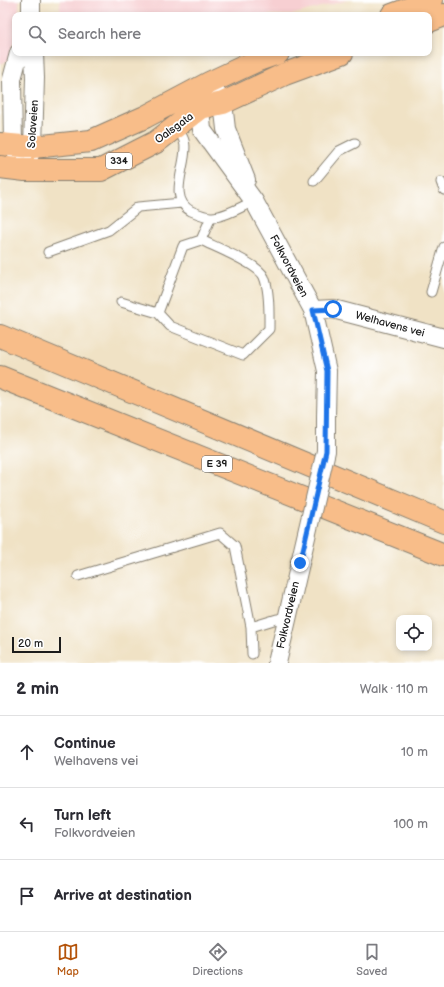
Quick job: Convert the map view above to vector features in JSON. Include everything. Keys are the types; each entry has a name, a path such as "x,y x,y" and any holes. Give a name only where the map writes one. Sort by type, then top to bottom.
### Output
{"main road":[{"path":"400,12 432,0"},
{"path":"432,19 444,15"},
{"name":"Oalsgata","path":"15,146 91,141 145,117 209,83 269,56"},
{"name":"Oalsgata","path":"0,167 25,170 101,170 156,142 200,108 223,103 285,74 334,56"},
{"path":"0,336 444,522"},
{"name":"E 39","path":"0,377 10,388 444,555"}],"street":[{"path":"31,0 31,12"},
{"name":"Solaveien","path":"18,56 12,79 15,146 25,170"},
{"name":"Solaveien","path":"15,146 35,78 34,56"},
{"name":"Folkvordveien","path":"209,83 223,103 226,129 254,201 313,310 327,371 326,451 288,621 277,663"},
{"name":"Folkvordveien","path":"209,83 200,108 202,130 254,201"},
{"name":"Welhavens vei","path":"313,310 333,309 444,338"}],"lane":[{"path":"156,131 171,128 180,131 184,138 185,148 179,192 182,203 187,208 195,213 211,217 226,214 254,201"},
{"path":"314,181 339,151 355,143"},
{"path":"48,252 109,230 138,207 182,203"},
{"path":"201,240 211,217"},
{"path":"121,302 158,313 170,326 243,355 269,329 269,306 264,277 254,266 201,240 183,246 158,313"},
{"path":"431,292 444,247"},
{"path":"78,576 220,533 235,546 251,627 252,654"},
{"path":"251,627 277,619 288,621"}],"shaded area":[{"path":"0,0 19,0 19,12 12,12 12,50 10,60 0,64"},
{"path":"60,0 348,0 302,12 60,12"}],"route":[{"path":"300,563 326,451 327,371 313,310 333,309"}]}
